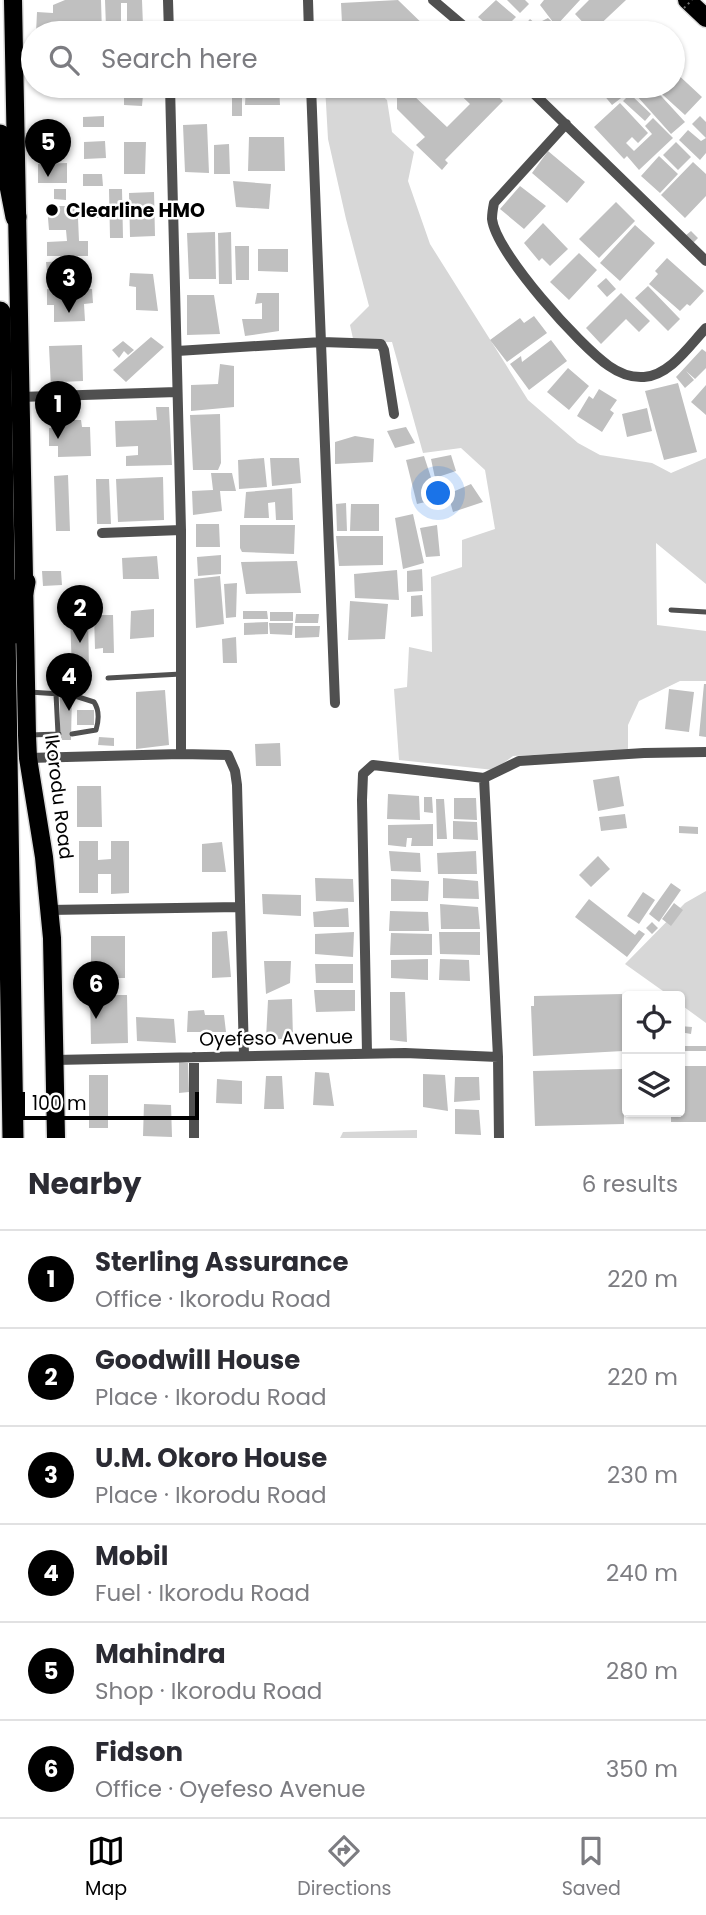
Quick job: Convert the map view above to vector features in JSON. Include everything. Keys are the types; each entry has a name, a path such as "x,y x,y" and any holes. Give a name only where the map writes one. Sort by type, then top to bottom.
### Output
{"highway":[{"path":"0,135 16,217"},
{"path":"0,312 13,1138"},
{"path":"7,677 25,582"}],"main road":[{"name":"Ikorodu Road","path":"13,0 27,735 52,938 56,1138"},
{"path":"688,3 706,18"}],"street":[{"path":"168,0 169,21"},
{"path":"308,0 309,21"},
{"path":"433,0 458,21"},
{"path":"170,98 181,530 181,754"},
{"path":"312,98 335,703"},
{"path":"539,98 706,261"},
{"path":"566,124 494,203 492,219 496,230 519,267 554,315 608,365 626,376 644,377 670,366 706,328"},
{"path":"177,351 322,342 381,345 394,414"},
{"path":"20,397 177,392"},
{"path":"102,533 181,530"},
{"path":"367,1053 363,774 373,765 484,778 519,761 706,752"},
{"path":"28,758 229,755 235,771 244,1056"},
{"path":"484,778 498,1058 499,1138"},
{"path":"48,910 240,907"},
{"name":"Oyefeso Avenue","path":"54,1060 367,1053 498,1058"},
{"path":"194,1057 194,1138"}],"lane":[{"path":"671,610 706,611"},
{"path":"108,678 181,674"},
{"path":"27,692 58,694 59,734 27,735"},
{"path":"72,695 94,702 98,708 99,720 96,730 72,734"}],"shaded area":[{"path":"326,98 387,100 392,132 414,152 408,181 430,244 528,400 578,443 600,455 652,463 671,473 706,458 706,584 656,543 657,625 706,631 706,681 680,681 639,701 628,725 628,750 513,756 494,770 399,760 394,689 407,687 409,647 432,652 431,577 462,567 462,540 495,529 485,470 461,448 423,453 392,342 354,343 350,325 369,306 328,139"},
{"path":"706,891 706,1023 685,1008 685,991 663,991 625,964 685,903"},
{"path":"417,1130 417,1138 340,1138 343,1132"}],"building":[{"path":"65,0 101,0 102,21 37,21 37,12 53,13 53,5"},
{"path":"105,0 142,0 143,21 127,21 127,3 121,3 121,21 106,21"},
{"path":"398,0 420,21 342,21 341,3"},
{"path":"496,0 516,17 512,21 483,21 478,17"},
{"path":"507,0 525,0 529,4 520,13"},
{"path":"544,0 580,0 561,21 552,21 540,5"},
{"path":"589,0 626,0 604,21 582,21 575,14"},
{"path":"685,81 702,97 685,115 666,98 685,98"},
{"path":"124,98 143,98 142,106 124,105"},
{"path":"232,98 242,98 242,116 232,116"},
{"path":"245,98 280,98 280,105 245,105"},
{"path":"397,98 416,98 447,127 470,104 464,98 500,98 503,101 445,160 448,163 442,170 416,145 425,137 397,109"},
{"path":"606,98 621,98 612,105"},
{"path":"626,98 634,98 651,114 645,121 623,101"},
{"path":"639,98 663,98 685,122 671,134"},
{"path":"620,103 648,133 638,143 632,137 626,143 634,151 652,134 645,126 653,118 673,138 639,170 627,156 624,159 594,127"},
{"path":"104,116 104,127 83,127 83,117"},
{"path":"700,116 706,122 706,138 692,124"},
{"path":"207,124 209,173 185,172 183,125"},
{"path":"688,130 701,141 706,138 706,153 700,160 679,140"},
{"path":"249,137 284,137 285,171 248,171"},
{"path":"105,141 106,158 84,159 84,142"},
{"path":"124,142 146,142 145,174 124,174"},
{"path":"676,142 691,157 678,170 663,155"},
{"path":"229,144 230,174 214,174 214,145"},
{"path":"548,151 585,182 567,203 532,173"},
{"path":"659,156 678,174 660,193 641,176"},
{"path":"693,162 706,174 706,196 685,218 661,195"},
{"path":"67,163 67,183 38,183 38,164"},
{"path":"83,174 102,174 103,186 83,186"},
{"path":"233,181 271,184 269,209 236,207"},
{"path":"520,186 546,206 524,229 500,209"},
{"path":"54,189 66,189 66,200 54,199"},
{"path":"109,189 122,189 123,238 110,238"},
{"path":"154,192 155,236 130,237 129,193"},
{"path":"616,202 635,221 599,258 579,239"},
{"path":"47,206 103,206 103,218 78,218 79,241 88,241 88,256 47,256 47,242 67,241 66,230 49,230"},
{"path":"543,223 568,249 550,266 542,258 539,261 524,243"},
{"path":"635,225 655,243 620,281 600,263"},
{"path":"691,231 698,238 692,244 685,236"},
{"path":"215,232 216,279 189,279 187,233"},
{"path":"231,232 232,284 219,284 218,233"},
{"path":"235,246 249,246 249,280 236,280"},
{"path":"258,249 288,249 288,272 258,271"},
{"path":"579,253 597,270 569,300 550,282"},
{"path":"667,258 704,291 690,306 687,304 680,311 649,284 658,274 655,271"},
{"path":"72,261 72,271 47,272 46,262"},
{"path":"130,273 153,274 158,311 136,310 136,287 129,286"},
{"path":"606,278 616,289 607,297 597,286"},
{"path":"648,286 680,319 668,331 635,298"},
{"path":"47,289 92,289 93,303 84,304 85,321 54,322 54,305 47,305"},
{"path":"257,293 279,293 279,331 245,336 242,319 262,319 262,303 255,304"},
{"path":"621,293 650,321 639,332 626,319 601,344 586,328"},
{"path":"187,295 214,295 220,334 187,335"},
{"path":"534,316 547,333 507,362 490,340 520,318 524,323"},
{"path":"151,337 164,347 126,382 113,370"},
{"path":"551,340 567,361 529,390 510,364 521,356 522,362"},
{"path":"123,341 134,350 128,355 124,351 119,358 112,350"},
{"path":"82,345 83,381 61,382 62,388 51,388 49,346"},
{"path":"702,349 706,352 706,368 695,379 686,371 694,380 685,388 676,377"},
{"path":"220,364 234,366 234,407 191,411 191,385 218,384"},
{"path":"568,368 589,386 569,410 547,392"},
{"path":"678,383 697,452 664,460 645,391"},
{"path":"706,385 706,415 691,402"},
{"path":"599,389 617,400 610,410 614,413 602,432 577,416 589,396 593,399"},
{"path":"156,407 169,407 172,465 126,466 126,456 138,455 138,446 116,447 115,421 157,420"},
{"path":"647,408 652,431 627,437 622,414"},
{"path":"220,414 221,463 218,470 193,470 190,415"},
{"path":"58,420 81,420 82,427 90,427 91,456 58,457 58,446 49,446 49,428 59,428"},
{"path":"406,427 415,443 395,448 387,431"},
{"path":"355,436 374,439 373,462 335,464 335,442"},
{"path":"451,455 456,471 435,478 431,459"},
{"path":"424,456 438,499 417,504 406,460"},
{"path":"264,458 267,487 239,489 238,460"},
{"path":"270,458 299,458 301,483 272,486"},
{"path":"211,473 232,473 236,491 220,491 222,511 193,515 192,491 213,490"},
{"path":"68,475 70,531 56,531 54,476"},
{"path":"163,477 164,520 118,522 116,479"},
{"path":"96,479 109,479 111,524 97,524"},
{"path":"471,484 483,502 453,512 448,494"},
{"path":"292,488 293,520 276,520 275,502 268,503 269,518 244,518 246,492"},
{"path":"346,503 347,531 337,531 336,504"},
{"path":"351,504 379,504 379,531 350,531"},
{"path":"413,514 424,563 403,569 395,518"},
{"path":"196,524 219,524 220,547 196,547"},
{"path":"240,525 295,525 294,554 242,552"},
{"path":"437,525 440,556 426,557 420,528"},
{"path":"336,536 383,536 383,565 339,566"},
{"path":"221,555 221,574 198,576 197,557"},
{"path":"157,556 159,579 123,579 122,558"},
{"path":"297,561 301,593 246,594 241,562"},
{"path":"422,569 423,591 407,592 407,571"},
{"path":"397,570 399,600 355,598 354,574"},
{"path":"42,571 61,571 62,585 43,586"},
{"path":"220,576 224,624 196,628 194,579"},
{"path":"237,583 236,617 226,618 224,584"},
{"path":"422,595 423,616 411,617 411,596"},
{"path":"350,601 388,604 385,639 348,640"},
{"path":"154,609 154,637 130,639 131,611"},
{"path":"243,611 267,611 268,619 243,619"},
{"path":"270,612 293,612 293,621 270,621"},
{"path":"88,613 89,672 72,673 70,614"},
{"path":"296,614 319,614 318,623 295,623"},
{"path":"94,615 113,615 114,653 103,653 103,648 95,649"},
{"path":"268,622 268,634 244,635 244,623"},
{"path":"269,623 293,623 292,635 270,634"},
{"path":"295,626 320,626 319,637 295,638"},
{"path":"236,637 237,663 223,663 222,639"},
{"path":"706,684 706,737 699,736"},
{"path":"669,689 694,692 689,732 665,729"},
{"path":"165,690 169,745 136,749 136,692"},
{"path":"60,692 72,692 71,740 60,740"},
{"path":"77,710 94,710 94,725 77,725"},
{"path":"99,737 114,738 114,746 98,745"},
{"path":"280,743 281,766 256,766 255,744"},
{"path":"619,776 624,806 598,811 593,780"},
{"path":"77,786 101,786 102,827 77,827"},
{"path":"388,794 419,796 420,820 387,819"},
{"path":"424,797 432,797 433,813 424,812"},
{"path":"454,798 476,798 477,820 454,819"},
{"path":"436,799 444,799 447,839 437,839"},
{"path":"625,814 627,828 601,831 599,817"},
{"path":"453,821 477,822 478,840 453,839"},
{"path":"433,824 433,846 411,846 412,838 407,838 406,847 388,845 388,825"},
{"path":"679,826 698,827 698,834 679,833"},
{"path":"79,841 98,841 98,860 111,859 111,841 129,841 129,893 111,894 111,874 98,874 98,893 79,893"},
{"path":"222,842 226,872 202,872 202,844"},
{"path":"389,851 420,853 421,872 391,871"},
{"path":"476,851 477,874 438,874 437,853"},
{"path":"598,856 610,869 591,887 579,875"},
{"path":"315,878 353,879 354,902 316,901"},
{"path":"443,878 478,881 479,899 443,898"},
{"path":"391,879 429,881 428,901 391,901"},
{"path":"671,883 681,890 659,922 649,914"},
{"path":"643,892 655,900 639,924 627,916"},
{"path":"262,894 301,895 301,916 263,914"},
{"path":"589,899 635,935 639,930 645,934 627,957 575,917"},
{"path":"674,903 683,910 671,926 662,919"},
{"path":"440,904 478,907 480,929 441,929"},
{"path":"348,908 349,927 314,927 313,912"},
{"path":"390,911 428,912 429,931 389,931"},
{"path":"652,922 658,928 652,934 646,928"},
{"path":"227,931 231,977 212,978 212,932"},
{"path":"354,932 353,957 315,954 315,934"},
{"path":"439,932 480,932 480,955 440,954"},
{"path":"391,933 432,934 432,955 390,955"},
{"path":"91,936 125,936 125,978 91,978"},
{"path":"428,959 428,980 391,978 391,960"},
{"path":"440,959 469,960 470,981 439,980"},
{"path":"264,961 291,961 290,983 266,994"},
{"path":"315,964 353,964 353,983 316,983"},
{"path":"314,990 355,990 355,1011 316,1012"},
{"path":"390,992 405,992 407,1042 390,1040"},
{"path":"622,994 622,1051 533,1056 531,1006 534,1006 534,996"},
{"path":"90,995 127,995 128,1043 91,1044"},
{"path":"292,999 293,1039 266,1039 268,1000"},
{"path":"204,1010 205,1015 224,1015 226,1032 187,1032 188,1011"},
{"path":"136,1017 174,1019 176,1043 137,1041"},
{"path":"685,1026 692,1027 691,1034 685,1033"},
{"path":"685,1046 706,1046 706,1051 685,1051"},
{"path":"179,1062 188,1063 189,1092 179,1093"},
{"path":"685,1066 706,1066 706,1122 671,1122 671,1117 685,1117"},
{"path":"622,1069 624,1124 535,1126 533,1071"},
{"path":"315,1072 329,1073 334,1106 313,1105"},
{"path":"423,1074 445,1075 448,1111 423,1107"},
{"path":"89,1075 108,1075 108,1128 89,1128"},
{"path":"266,1076 282,1076 284,1109 264,1109"},
{"path":"455,1077 479,1077 480,1100 454,1102"},
{"path":"217,1079 242,1081 242,1104 216,1103"},
{"path":"144,1104 171,1105 172,1137 143,1136"},
{"path":"455,1109 479,1110 481,1135 455,1134"}],"place":[{"name":"Mahindra","path":"48,177"},
{"name":"Clearline HMO","path":"52,210"},
{"name":"U.M. Okoro House","path":"69,313"},
{"name":"Sterling Assurance","path":"58,439"},
{"name":"Goodwill House","path":"80,643"},
{"name":"Mobil","path":"69,711"},
{"name":"Fidson","path":"96,1019"}]}
